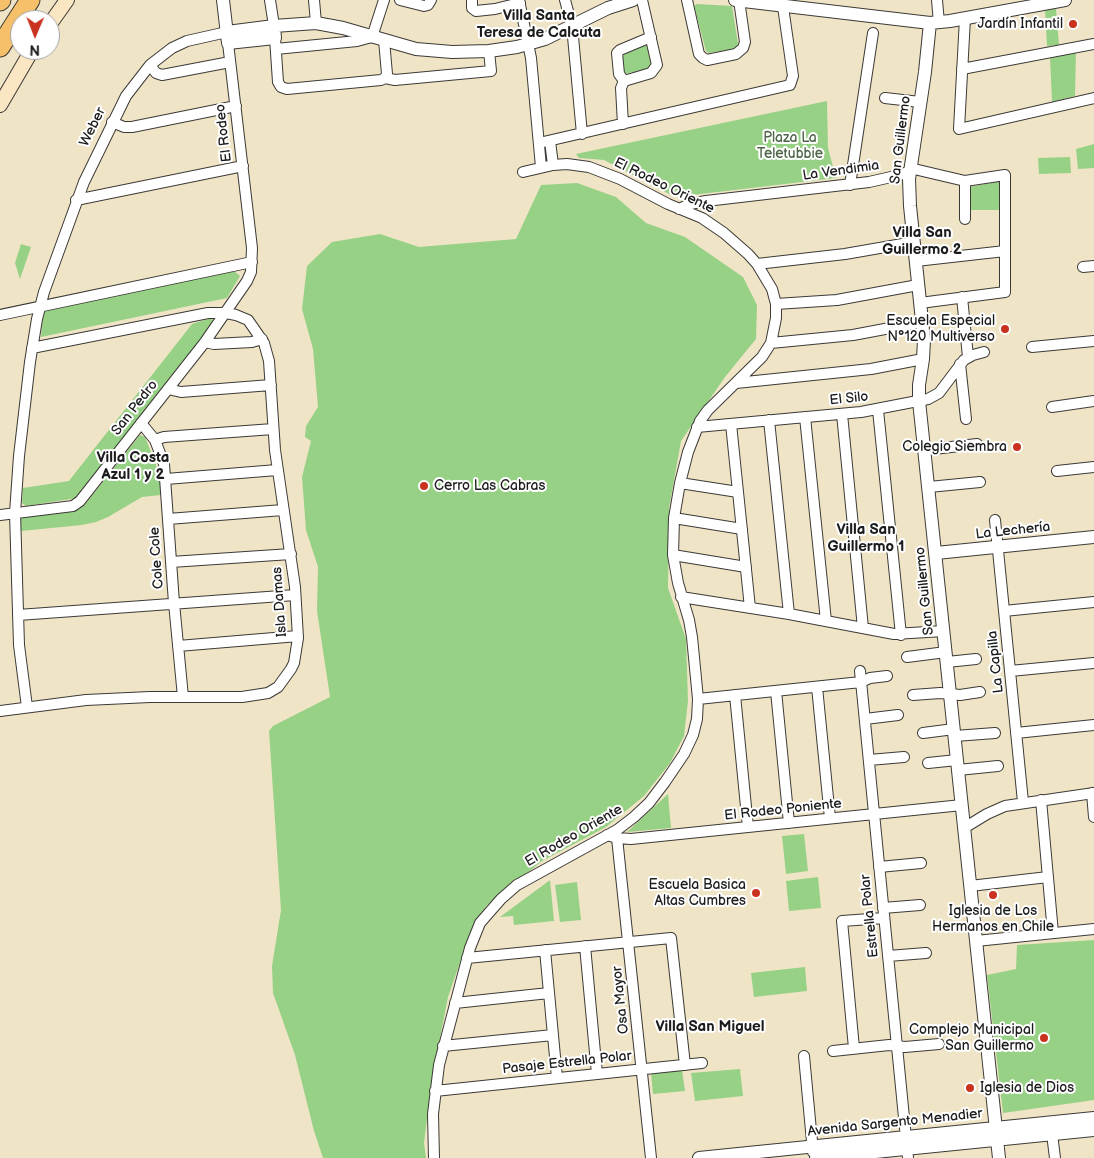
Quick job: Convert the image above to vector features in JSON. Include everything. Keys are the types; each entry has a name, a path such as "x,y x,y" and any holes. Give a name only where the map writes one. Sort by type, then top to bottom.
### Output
{"highway":[{"path":"0,47 30,0"}],"main road":[{"path":"0,105 26,60"}],"street":[{"name":"El Rodeo","path":"223,0 243,166 252,262"},
{"path":"270,0 278,79 282,87 290,89 381,80 385,78 395,80 491,71 489,51"},
{"path":"314,0 316,23"},
{"path":"384,0 378,39 387,74 385,78"},
{"path":"400,0 424,6 428,5 430,0"},
{"path":"472,0 472,8 476,11 495,9 520,1 545,142 553,165"},
{"path":"565,0 572,26 582,134"},
{"name":"Weber","path":"27,707 21,668 15,513 20,447 32,348 40,307 76,200 126,96 150,65 172,48 188,41 227,38 275,38 316,23 433,51 489,51 529,44 572,26 612,4 633,0"},
{"path":"624,81 651,73 656,67 657,62 642,0"},
{"path":"687,0 699,54 707,60 736,54 743,48 745,42 737,0 828,5 934,23 1057,1"},
{"path":"934,23 937,0"},
{"path":"545,142 787,86 792,83 794,76 783,3"},
{"path":"965,18 959,129 1094,98"},
{"name":"San Guillermo","path":"934,23 910,171 909,196 922,322 923,359 919,385 919,401 998,1157"},
{"path":"850,185 873,33"},
{"path":"624,81 619,74 617,53 651,37"},
{"path":"275,38 357,41 378,39"},
{"path":"962,69 1094,44"},
{"path":"150,65 156,73 162,75 230,62"},
{"path":"624,81 621,88 624,124"},
{"path":"885,98 920,102"},
{"path":"112,122 124,127 132,127 236,106"},
{"path":"541,167 545,142"},
{"name":"El Rodeo Oriente","path":"434,1158 433,1122 435,1091 444,1046 467,958 480,923 492,907 509,891 533,875 612,836 643,810 675,768 689,745 695,727 698,699 692,632 681,597 674,555 674,518 680,483 697,427 708,410 762,357 770,343 776,324 776,304 768,282 757,264 748,254 714,226 695,214 679,209 599,170 578,165 553,165 523,172"},
{"path":"76,200 243,166"},
{"name":"La Vendimia","path":"679,209 690,204 706,201 850,185 889,178 917,169 965,181 1006,175 1005,251"},
{"path":"965,181 965,219"},
{"path":"84,182 88,192 94,197"},
{"path":"757,264 836,256 914,242"},
{"path":"916,261 1005,251 1005,292 920,303"},
{"path":"0,315 252,262"},
{"name":"San Pedro","path":"0,515 73,506 80,501 226,313 251,272 252,262"},
{"path":"1083,268 1094,266"},
{"path":"776,304 847,298 918,285"},
{"path":"962,298 968,357"},
{"path":"32,348 208,313 226,313"},
{"name":"Isla Damas","path":"0,711 86,700 242,697 268,693 278,687 291,669 294,663 298,636 291,554 277,470 269,361 262,339 248,320 226,313"},
{"path":"770,343 853,335 922,322"},
{"path":"205,342 223,344 252,342 262,339"},
{"path":"1032,347 1094,341"},
{"name":"El Silo","path":"697,427 878,410 933,398 939,393 960,364 968,357 984,352"},
{"path":"736,383 864,370 923,359"},
{"path":"960,364 966,419"},
{"path":"168,389 181,392 270,385"},
{"path":"1052,406 1094,401"},
{"path":"878,410 901,635"},
{"path":"842,414 863,628"},
{"path":"805,417 826,621"},
{"path":"769,420 789,614"},
{"name":"Cole Cole","path":"141,423 155,440 164,464 183,697"},
{"path":"731,424 750,608"},
{"path":"155,440 164,437 273,429"},
{"path":"925,450 977,444"},
{"path":"1057,471 1094,467"},
{"path":"166,479 277,470"},
{"path":"929,487 980,482"},
{"path":"680,483 738,492"},
{"path":"168,519 284,510"},
{"path":"674,518 742,529"},
{"name":"La Capilla","path":"995,520 1024,802"},
{"name":"La Lechería","path":"936,553 1094,537"},
{"path":"171,562 291,554"},
{"path":"674,555 746,567"},
{"path":"18,615 295,595"},
{"path":"681,597 789,614 901,635 944,631"},
{"path":"1004,611 1094,602"},
{"path":"178,646 298,636"},
{"path":"907,657 976,659"},
{"path":"1010,671 1094,663"},
{"name":"Estrella Polar","path":"860,671 907,1148"},
{"path":"698,699 861,682 870,678 887,676"},
{"path":"817,687 830,818"},
{"path":"776,691 789,823"},
{"path":"913,695 940,693 960,695 980,692"},
{"path":"735,695 748,827"},
{"path":"865,719 898,715"},
{"path":"1016,733 1094,725"},
{"path":"923,733 995,733"},
{"path":"869,760 904,757"},
{"path":"928,763 998,766"},
{"path":"964,828 996,810 1024,802 1093,793 1094,817"},
{"path":"1041,800 1053,933"},
{"name":"El Rodeo Poniente","path":"612,836 631,839 962,805"},
{"name":"Osa Mayor","path":"612,836 628,942 651,1158"},
{"path":"879,867 921,863"},
{"path":"970,886 1048,877"},
{"path":"854,1048 842,921 920,905"},
{"path":"976,941 1094,929"},
{"path":"467,958 672,938 684,1065"},
{"path":"585,946 597,1074"},
{"path":"545,950 557,1078"},
{"path":"888,956 926,953"},
{"path":"455,1003 549,993"},
{"path":"444,1046 553,1035"},
{"path":"834,1051 890,1045 905,1047 939,1044"},
{"path":"804,1056 814,1154"},
{"name":"Pasaje Estrella Polar","path":"435,1091 702,1063"},
{"name":"Avenida Sargento Menadier","path":"699,1158 814,1154 907,1148 1094,1118"},
{"name":"Avenida Sargento Menadier","path":"996,1134 1052,1134 1094,1130"},
{"path":"1052,1134 1055,1158"}],"green space":[{"path":"697,4 732,6 738,44 734,49 708,53 706,51 694,6"},
{"path":"1056,8 1059,45 1047,46 1045,9"},
{"path":"646,44 652,68 624,74 622,53"},
{"path":"1076,52 1075,96 1052,102 1050,57"},
{"name":"Plaza La Teletubbie","path":"827,101 828,148 836,178 675,197 604,160 579,158 576,154"},
{"path":"1094,144 1094,168 1078,169 1076,149"},
{"path":"1070,157 1071,173 1039,174 1038,158"},
{"path":"1002,181 1002,210 969,210 969,187"},
{"path":"577,183 616,197 646,223 685,237 743,277 757,305 756,339 725,377 681,441 669,508 668,588 686,639 688,701 684,736 670,763 644,796 606,827 542,861 486,906 466,945 448,997 432,1078 424,1143 426,1158 323,1158 314,1131 295,1055 273,993 272,966 281,910 269,731 273,726 330,697 317,611 318,567 306,530 302,477 311,441 305,437 306,426 318,407 313,349 302,309 307,266 332,242 380,234 419,247 516,239 541,185"},
{"path":"21,244 31,247 20,279 15,263"},
{"path":"235,272 240,276 227,298 41,337 43,315 46,309"},
{"path":"211,318 214,321 201,340 77,498 26,506 22,503 23,488 69,481 192,324"},
{"path":"140,435 145,437 160,475 161,495 142,497 96,522 21,531 19,529 19,517 75,510 87,502"},
{"path":"668,794 671,828 627,832"},
{"path":"804,834 808,871 786,874 782,836"},
{"path":"818,877 821,908 789,911 786,881"},
{"path":"550,880 554,921 514,925 513,916 500,917"},
{"path":"577,882 581,920 560,922 555,885"},
{"name":"Complejo Municipal San Guillermo","path":"1094,940 1094,1100 1003,1113 987,975 1016,969 1017,945"},
{"path":"805,967 807,991 754,997 751,973"},
{"path":"740,1069 743,1096 695,1101 691,1073"},
{"path":"682,1070 685,1091 653,1094 651,1073"}],"place":[{"name":"Jardín Infantil","path":"1073,24"},
{"name":"Escuela Especial N°120 Multiverso","path":"1005,329"},
{"name":"Colegio Siembra","path":"1017,447"},
{"name":"Cerro Las Cabras","path":"424,486"},
{"name":"Escuela Basica Altas Cumbres","path":"756,893"},
{"name":"Iglesia de Los Hermanos en Chile","path":"993,895"},
{"name":"Complejo Municipal San Guillermo","path":"1044,1038"},
{"name":"Iglesia de Dios","path":"970,1088"}],"district":[{"name":"Villa Santa Teresa de Calcuta","path":"539,24"},
{"name":"Villa San Guillermo 2","path":"922,242"},
{"name":"Villa Costa Azul 1 y 2","path":"133,466"},
{"name":"Villa San Guillermo 1","path":"866,538"},
{"name":"Villa San Miguel","path":"710,1027"}]}
